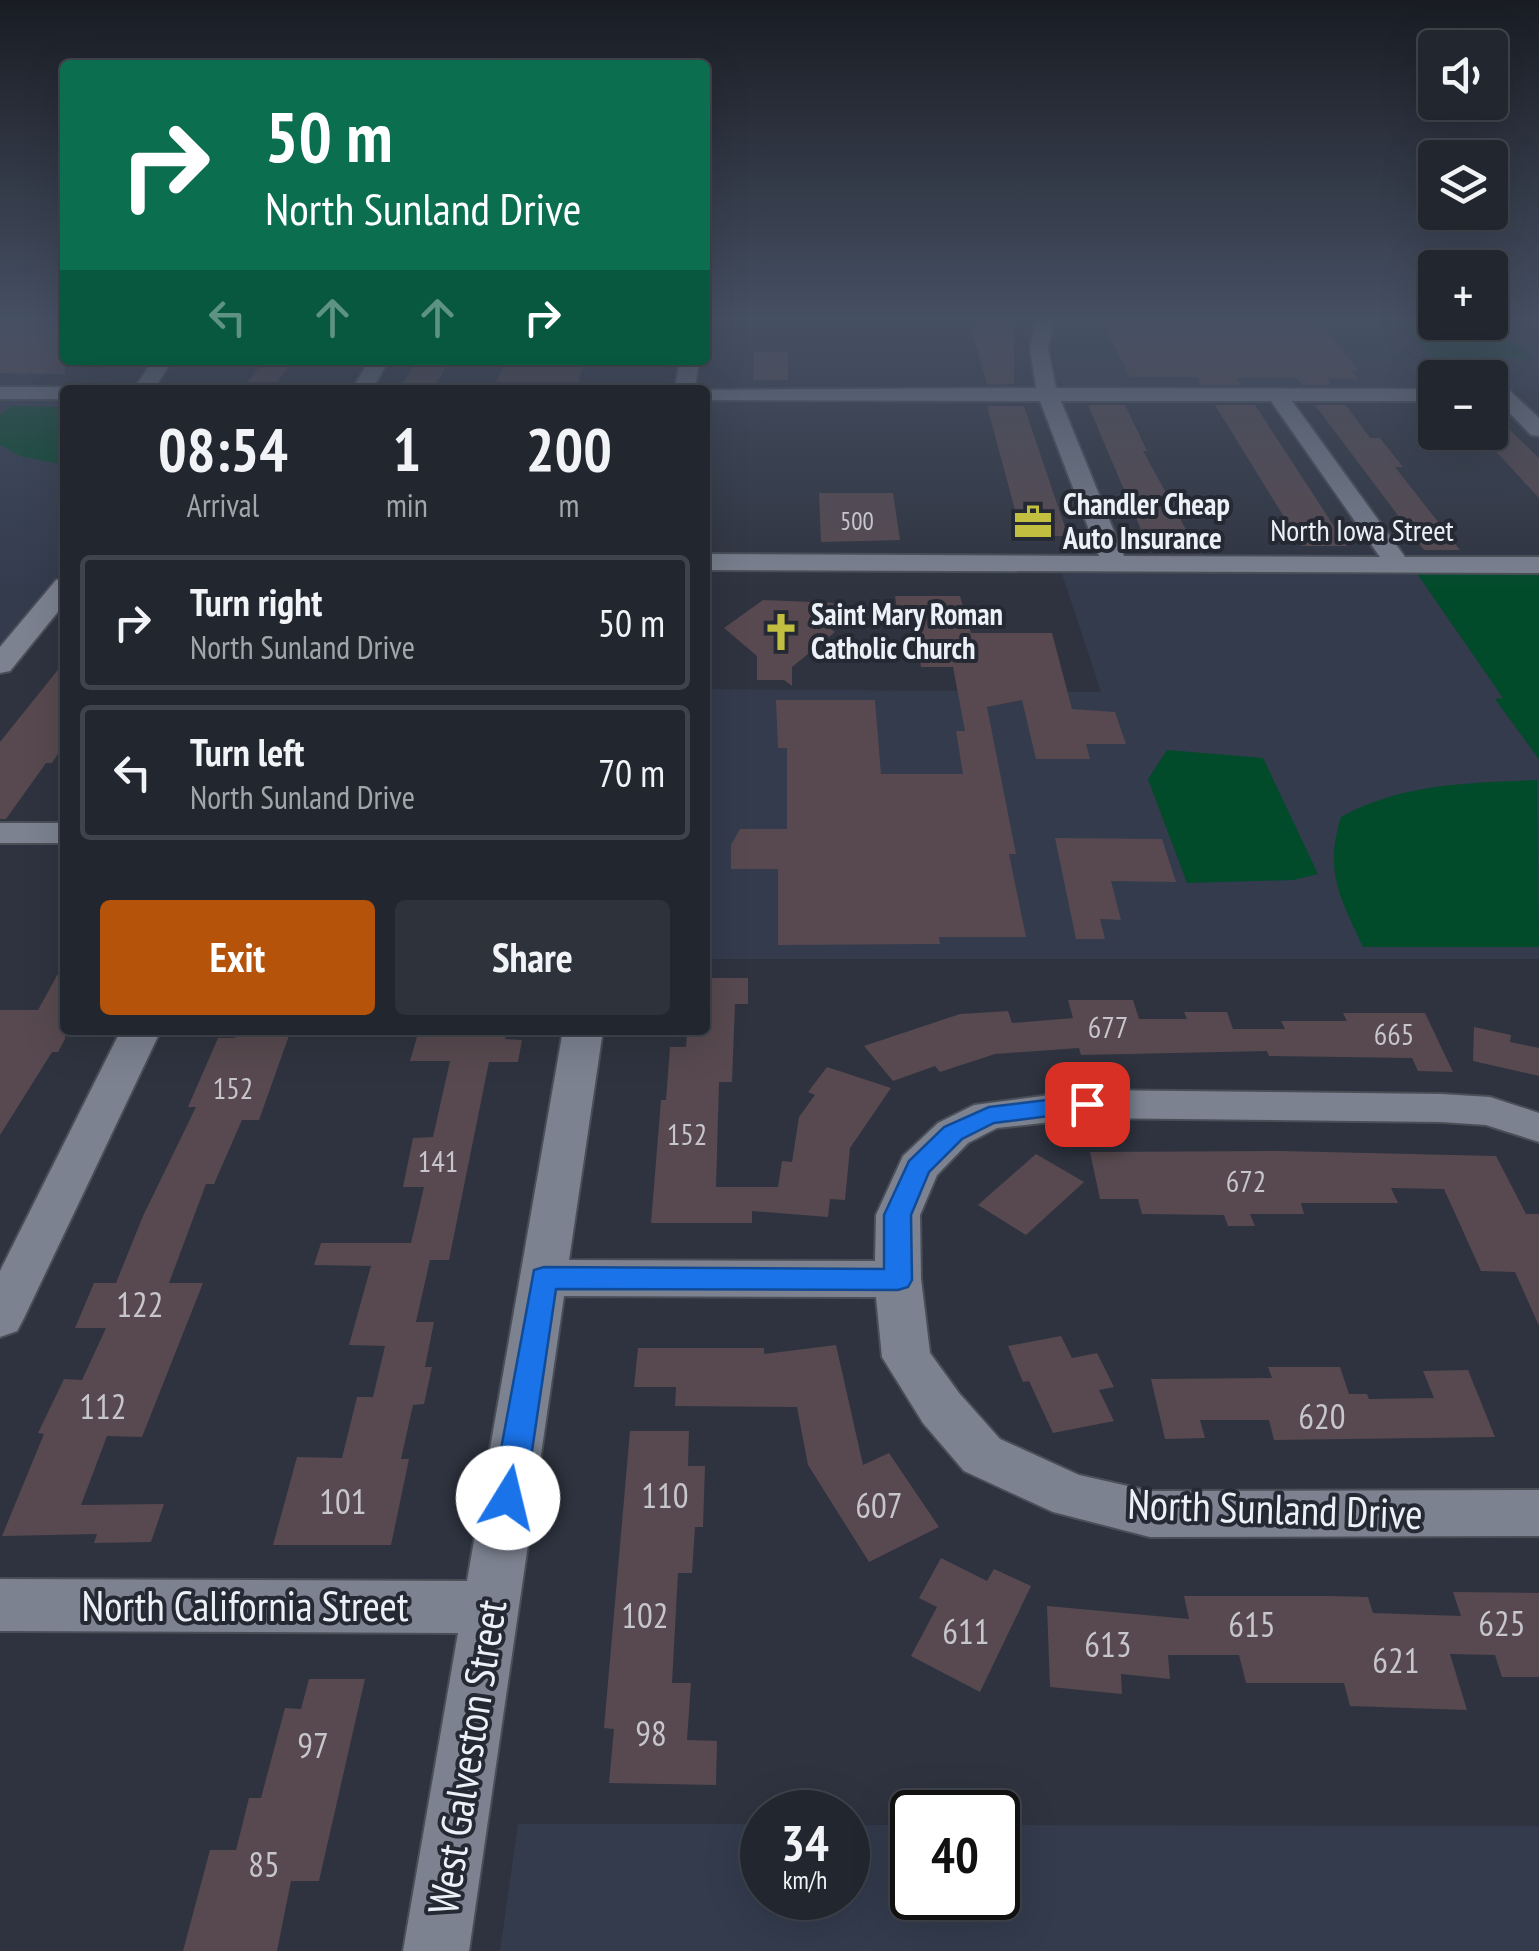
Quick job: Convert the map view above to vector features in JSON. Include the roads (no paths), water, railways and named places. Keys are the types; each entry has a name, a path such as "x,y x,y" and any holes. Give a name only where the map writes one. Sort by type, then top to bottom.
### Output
{"street":[{"path":"1053,409 1114,563"},
{"path":"1287,409 1396,563"},
{"path":"1513,409 1539,430"},
{"name":"North Iowa Street","path":"710,562 1539,565"},
{"path":"0,665 60,592"},
{"path":"0,833 60,834"},
{"path":"0,1318 138,1035"},
{"name":"West Galveston Street","path":"436,1951 583,1035"},
{"name":"North Sunland Drive","path":"1539,1128 1490,1111 1440,1108 1087,1104 989,1115 953,1133 918,1167 898,1215 898,1280 906,1357 941,1408 982,1454 1072,1496 1150,1514 1539,1513"},
{"path":"544,1278 898,1280"},
{"name":"North California Street","path":"0,1606 491,1607"}],"place":[{"name":"Chandler Cheap Auto Insurance","path":"1033,522"},
{"name":"Saint Mary Roman Catholic Church","path":"781,632"}]}
